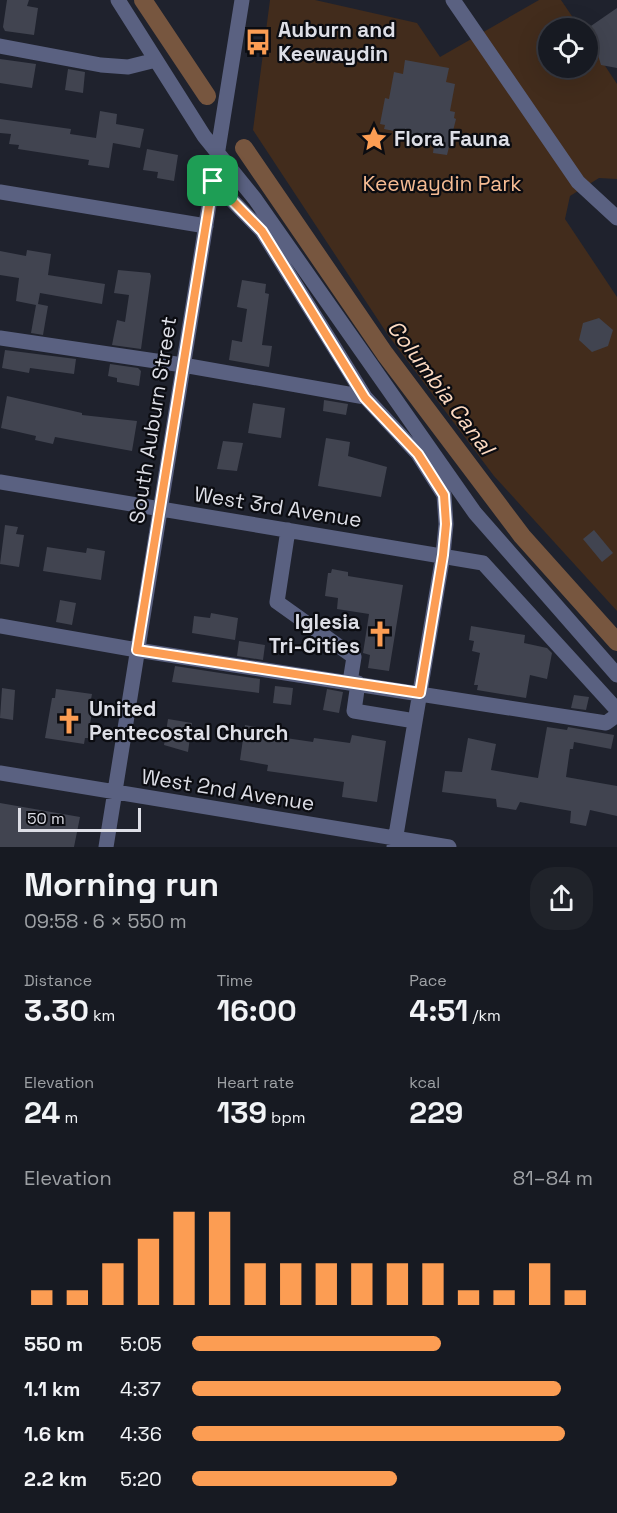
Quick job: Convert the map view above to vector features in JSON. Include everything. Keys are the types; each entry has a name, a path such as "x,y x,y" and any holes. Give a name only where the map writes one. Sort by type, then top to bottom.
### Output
{"street":[{"path":"118,0 204,136 255,200 475,513 617,675"},
{"name":"South Auburn Street","path":"106,847 242,0"},
{"path":"453,0 578,182 617,218"},
{"path":"0,46 110,66 129,67 156,60"},
{"path":"213,181 262,231 365,398 418,454 444,495 446,524 443,555 394,843"},
{"path":"0,192 206,226"},
{"path":"0,338 183,365 365,398"},
{"name":"West 3rd Avenue","path":"0,482 483,563 617,713"},
{"path":"288,530 276,602 354,657 354,711 415,721"},
{"path":"0,626 137,650 606,723 617,713"},
{"name":"West 2nd Avenue","path":"0,773 394,843 449,847"}],"green space":[{"name":"Keewaydin Park","path":"270,0 315,0 417,23 440,57 539,0 561,0 573,18 538,18 538,78 598,78 598,55 617,84 617,179 599,178 570,196 565,219 617,297 617,611 494,476 388,335 253,130"}],"building":[{"path":"7,0 29,0 27,6 38,8 34,35 5,31 3,27"},
{"path":"617,8 617,68 601,65 598,55 598,21"},
{"path":"0,59 36,64 32,88 0,83"},
{"path":"405,60 449,68 446,82 455,84 450,111 455,112 454,118 456,119 447,155 433,153 434,145 403,139 404,133 384,129 385,125 380,124 385,98 389,99 394,72 403,74"},
{"path":"68,69 85,72 83,93 65,90"},
{"path":"100,111 117,114 116,124 144,129 140,148 113,143 109,168 88,165 89,160 18,149 19,145 9,144 11,134 0,133 0,119 71,129 70,134 96,138"},
{"path":"147,149 178,155 174,181 157,178 158,172 143,170"},
{"path":"27,250 51,254 48,275 105,284 102,304 40,293 38,304 48,306 43,335 31,333 36,305 16,301 19,278 0,275 0,251 26,256"},
{"path":"118,270 150,273 151,276 141,349 112,345 117,320 125,322 129,295 114,293"},
{"path":"242,280 266,284 265,293 269,294 262,345 272,346 269,367 229,360 232,340 242,342 247,309 237,307"},
{"path":"599,318 613,330 608,346 592,352 579,340 583,323"},
{"path":"5,350 76,359 74,374 30,368 29,373 2,368"},
{"path":"110,364 138,368 141,371 139,386 117,382 117,378 108,376"},
{"path":"7,396 82,413 82,415 137,421 132,451 55,437 53,444 35,440 36,436 1,428"},
{"path":"324,400 348,404 346,415 323,411"},
{"path":"253,403 285,408 281,438 248,433"},
{"path":"326,438 350,442 348,456 387,467 381,497 318,486"},
{"path":"223,441 243,443 237,471 217,469"},
{"path":"5,525 18,527 16,534 24,535 19,567 0,564"},
{"path":"594,530 613,553 602,562 583,539"},
{"path":"47,547 86,553 87,548 105,551 101,580 43,571"},
{"name":"Iglesia Tri-Cities","path":"332,569 348,572 348,576 403,585 389,671 368,668 370,655 363,653 369,614 337,609 338,598 325,596 328,573 331,573"},
{"path":"60,600 76,603 72,625 56,622"},
{"path":"211,613 238,618 235,640 192,633 194,616 210,618"},
{"path":"471,626 525,635 524,643 547,648 552,653 547,679 530,675 526,698 477,690 478,685 474,685 480,653 472,651 474,641 469,640"},
{"path":"239,641 265,645 263,660 237,656"},
{"path":"175,666 260,679 259,693 172,682"},
{"path":"275,686 293,688 291,705 273,703"},
{"path":"2,688 15,690 13,720 0,718"},
{"name":"United Pentecostal Church","path":"56,689 92,694 90,705 93,705 88,738 85,738 84,744 45,738 52,698 55,698"},
{"path":"327,689 343,692 339,713 323,710"},
{"path":"574,695 589,697 586,710 571,708"},
{"path":"168,719 192,723 188,752 164,745"},
{"path":"245,725 266,729 265,735 313,742 314,738 350,743 352,735 386,741 377,802 342,797 344,782 267,771 268,765 240,760"},
{"path":"547,727 567,730 568,727 614,735 611,749 574,742 573,749 570,749 566,777 617,786 617,816 590,810 586,826 570,823 571,811 520,802 516,810 497,807 496,799 442,792 445,771 462,772 468,738 496,744 491,770 538,778"},
{"path":"0,803 80,817 74,847 0,847"}],"waterway":[{"name":"Columbia Canal","path":"143,0 207,96"},
{"name":"Columbia Canal","path":"244,148 385,354 522,536 617,642"}],"place":[{"name":"Auburn and Keewaydin","path":"258,42"},
{"name":"Flora Fauna","path":"374,139"},
{"name":"Iglesia Tri-Cities","path":"380,634"},
{"name":"United Pentecostal Church","path":"69,721"}],"route":[{"path":"213,181 262,231 365,398 378,415 418,454 444,495 446,524 443,555 420,693 137,650 213,181"}]}
